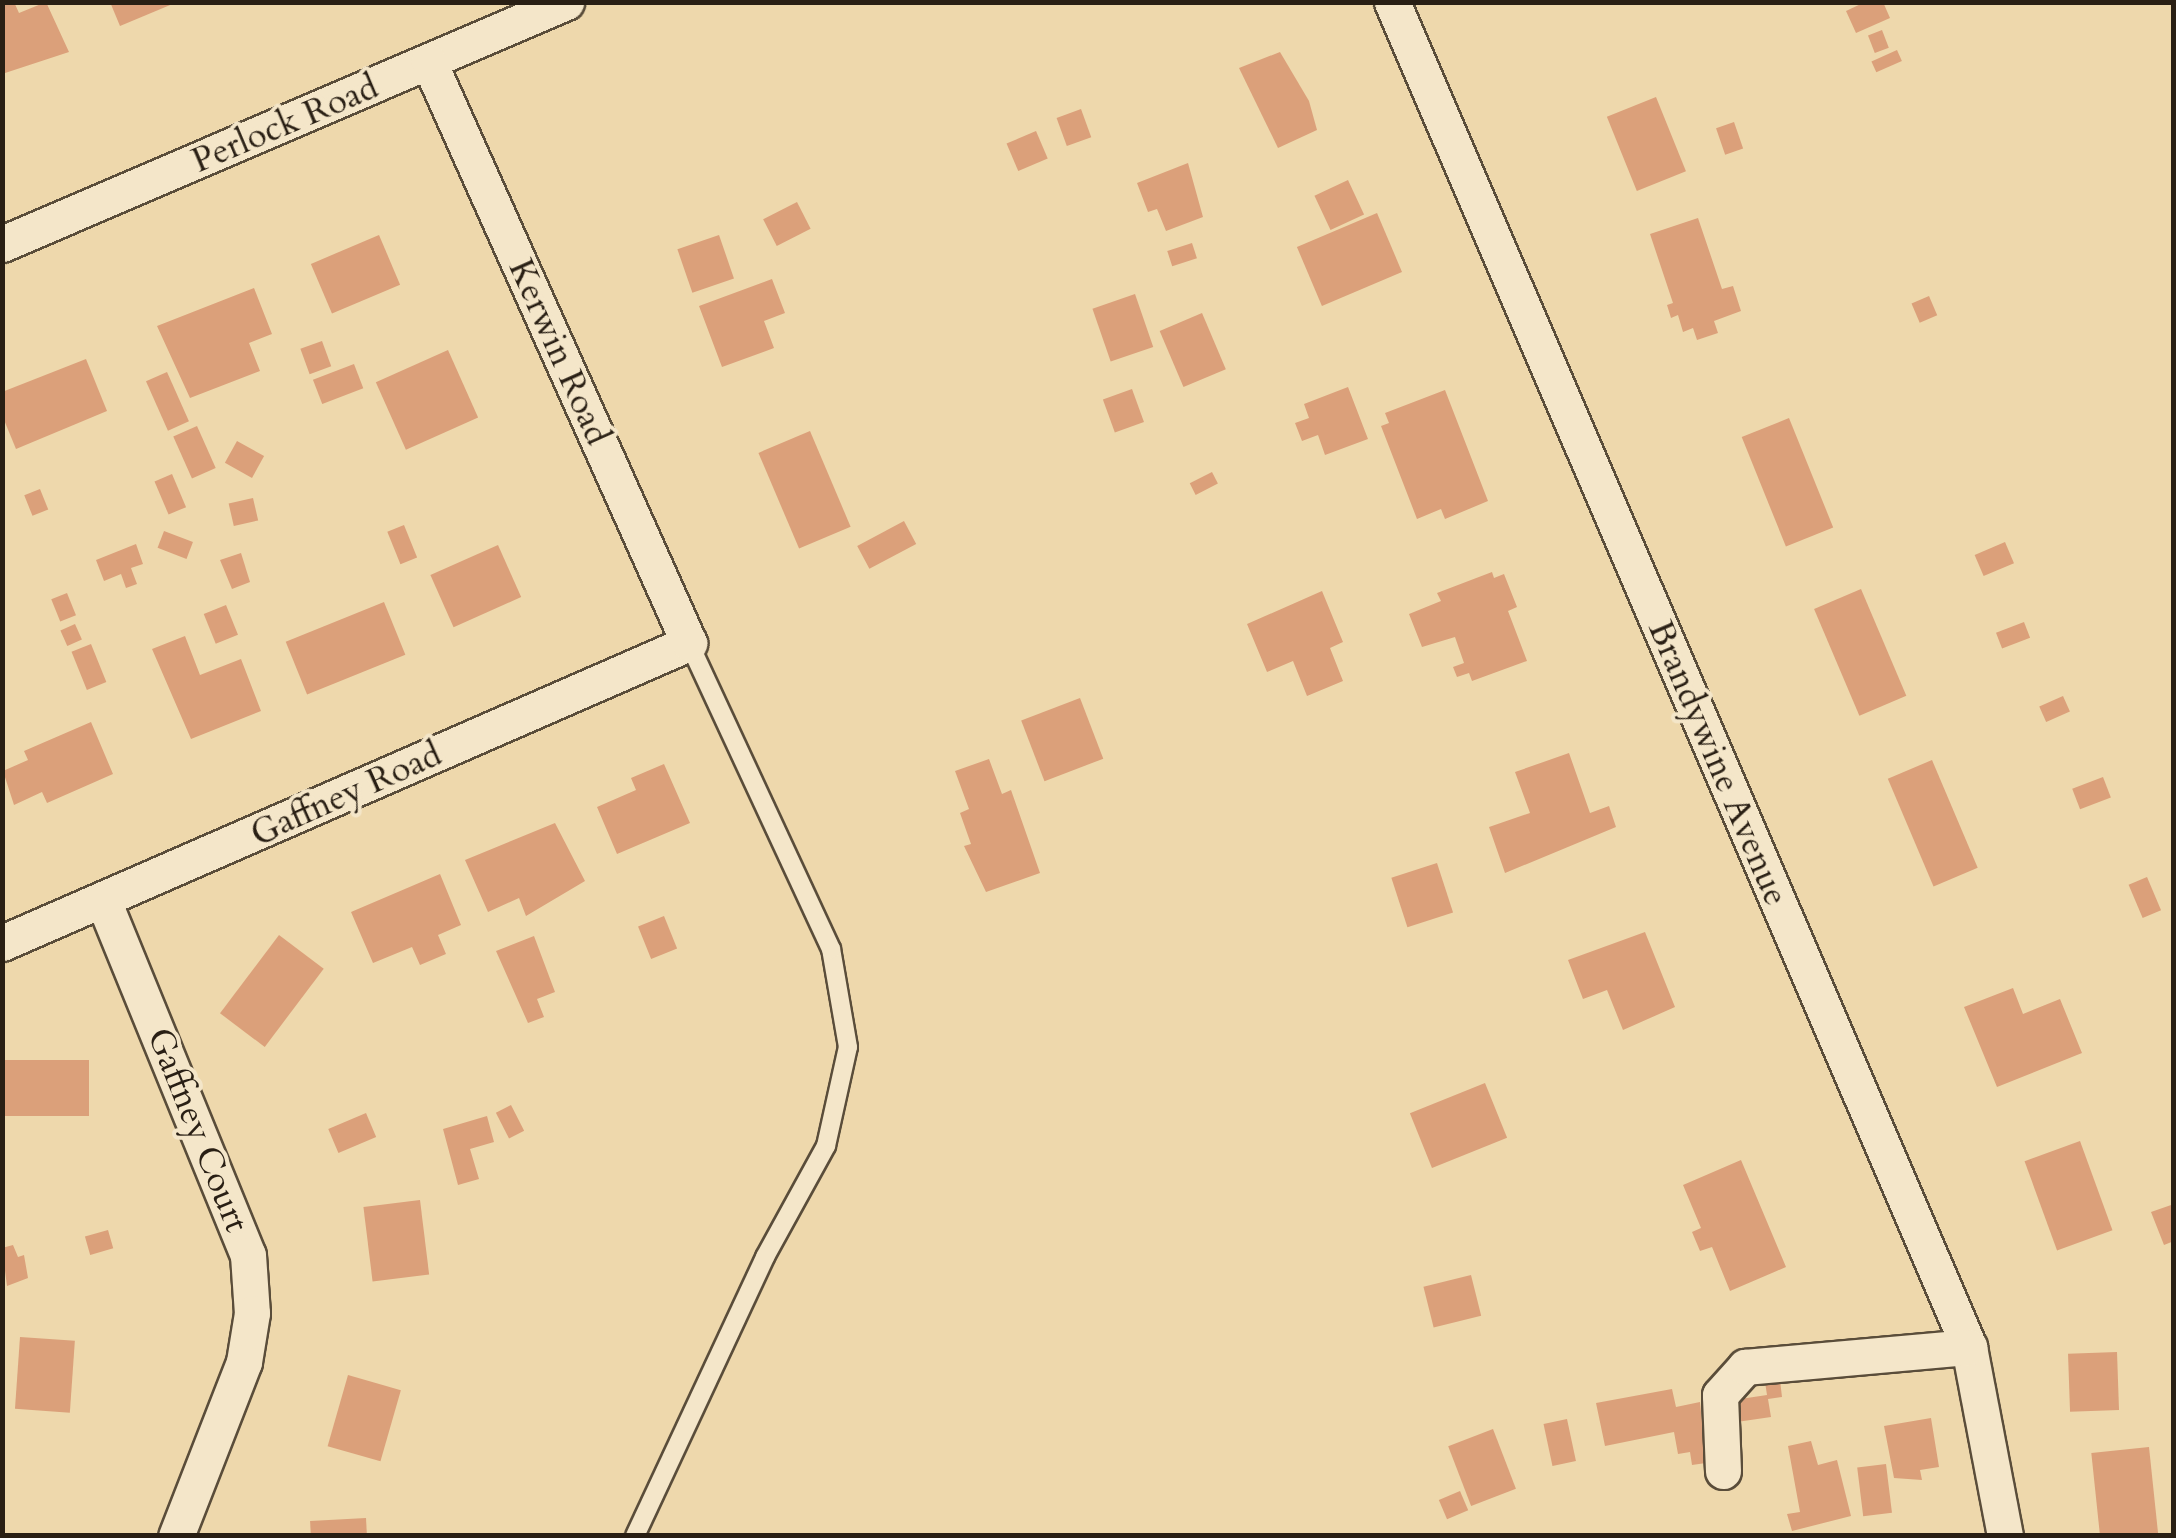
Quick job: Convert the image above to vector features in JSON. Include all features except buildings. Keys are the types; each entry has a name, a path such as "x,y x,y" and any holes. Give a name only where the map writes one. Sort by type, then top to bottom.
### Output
{"street":[{"name":"Perlock Road","path":"2,244 566,2"},
{"name":"Brandywine Avenue","path":"1392,2 1969,1347 2005,1536"},
{"name":"Kerwin Road","path":"429,62 689,643"},
{"name":"Gaffney Road","path":"2,944 689,643"},
{"name":"Gaffney Court","path":"104,900 248,1255 252,1313 244,1362 176,1536"},
{"path":"1724,1471 1720,1395 1746,1367 1969,1347"}],"lane":[{"path":"635,1536 765,1257 826,1146 848,1048 831,948 689,643"}]}
